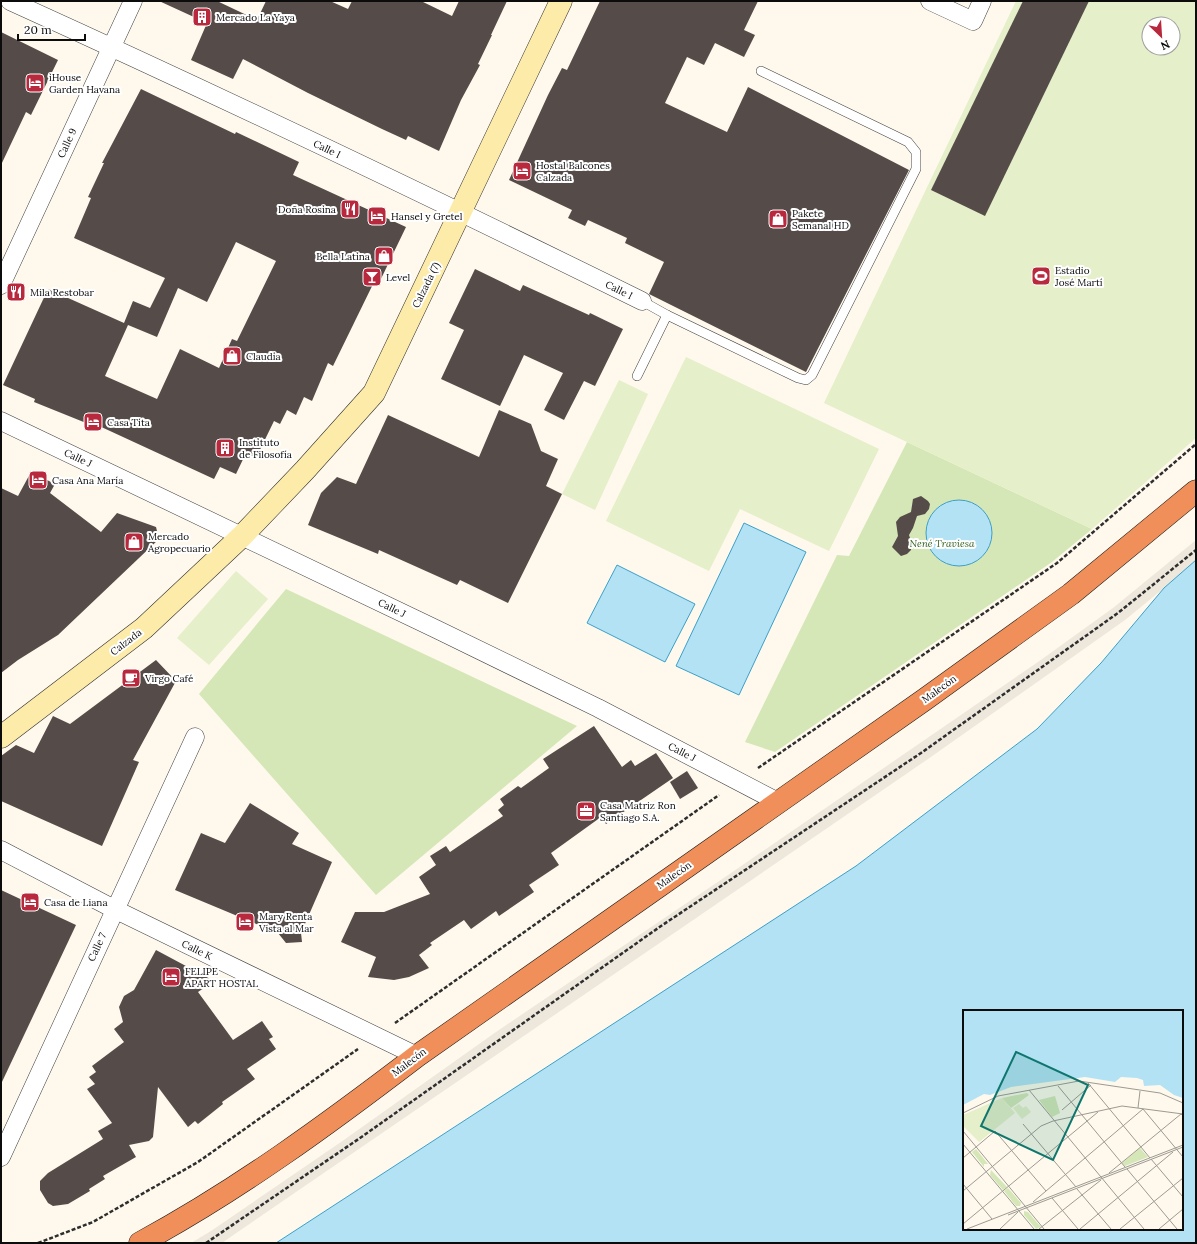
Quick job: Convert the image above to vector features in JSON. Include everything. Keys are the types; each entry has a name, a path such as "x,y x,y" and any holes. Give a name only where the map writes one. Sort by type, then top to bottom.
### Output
{"highway":[{"name":"Malecón","path":"140,1243 185,1219 249,1178 364,1096 417,1056 1071,594 1196,491"}],"main road":[{"name":"Calzada (7)","path":"242,536 305,470 374,393 561,1"},
{"name":"Calzada","path":"1,737 144,628 242,536"}],"street":[{"name":"Calle I","path":"10,1 112,47 461,212 642,301"},
{"name":"Calle 9","path":"1,285 133,1"},
{"path":"930,1 973,21 982,1"},
{"name":"Calle J","path":"1,421 591,705 778,802"},
{"name":"Calle 7","path":"1,1157 195,737"},
{"name":"Calle K","path":"1,850 114,910 417,1056"}],"lane":[{"path":"642,301 667,316 798,378 806,380 812,375 916,169 916,152 908,142 761,71"},
{"path":"637,376 667,316"}],"path":[{"path":"38,1243 93,1222 198,1162 739,781 1057,563 1196,444"},
{"path":"206,1243 360,1138 661,926 921,752 1118,613 1196,550"}],"green space":[{"name":"Estadio José Martí","path":"1016,1 1196,1 1196,438 1092,529 824,403"},
{"path":"686,357 879,449 829,551 740,509 709,571 606,521"},
{"path":"619,380 648,394 595,510 562,494"},
{"name":"Nené Traviesa","path":"907,442 1092,529 1052,562 775,752 745,742 837,555 849,556"},
{"path":"236,571 268,599 209,665 177,638"},
{"path":"286,589 577,726 376,895 199,694"}],"shaded area":[{"path":"1196,540 1196,560 1125,620 928,759 222,1243 191,1243 211,1231 341,1142 496,1032 1038,662 1113,608"}],"water":[{"path":"959,500 972,503 982,510 989,520 992,533 989,546 982,556 972,563 959,566 946,563 936,556 929,546 926,533 929,520 936,510 946,503"},
{"path":"744,523 806,552 739,695 676,666"},
{"path":"1196,560 1196,1243 276,1243 856,866 1037,729 1101,663 1164,588"},
{"path":"617,565 695,604 665,662 587,623"}],"building":[{"path":"159,1 217,1 257,20 266,1 330,1 348,9 352,1 421,1 452,16 459,1 507,1 478,64 480,65 461,100 439,151 408,136 406,140 382,129 243,59 233,79 191,60 207,23"},
{"path":"600,1 758,1 744,30 755,35 744,57 715,43 704,65 687,57 665,103 727,132 748,87 909,170 806,372 649,294 664,262 625,243 627,238 588,220 585,226 568,218 572,210 509,180 548,95 562,68 567,70"},
{"path":"1023,1 1089,1 985,216 931,190"},
{"path":"1,32 58,60 31,115 26,112 1,165"},
{"path":"141,89 235,134 236,132 299,162 293,175 406,227 379,283 375,280 333,366 328,363 312,401 304,397 296,415 287,410 280,424 274,421 256,458 246,453 236,474 220,467 214,479 97,425 96,427 34,402 35,399 3,385 48,289 124,323 133,301 150,308 165,278 74,238 91,198 88,197 104,163 102,163","holes":["236,242 276,261 237,341 232,339 219,368 180,349 157,399 105,376 128,325 157,337 178,288 207,302"]},
{"path":"475,269 520,291 523,285 589,315 590,313 623,329 595,386 584,381 564,420 544,410 563,373 524,355 500,406 441,379 464,330 449,323"},
{"path":"499,410 531,424 541,451 558,459 546,486 562,494 508,603 460,580 457,585 379,550 378,554 308,525 321,493 337,477 356,484 388,415 479,457"},
{"path":"31,472 55,484 50,493 101,532 117,513 156,527 159,539 58,635 18,660 1,673 1,488 18,496"},
{"path":"921,496 930,504 929,509 925,514 917,516 909,535 912,544 911,550 907,554 901,556 892,547 898,536 896,522 900,517 911,512 913,499"},
{"path":"156,660 176,681 133,760 139,762 102,846 1,801 1,756 16,745 34,753 53,716 70,724"},
{"path":"594,726 622,767 631,760 635,766 656,753 673,778 606,824 601,817 551,853 559,865 529,885 534,892 499,916 496,911 471,929 464,920 430,943 432,945 419,955 429,968 409,977 394,980 368,977 376,957 341,942 355,912 384,912 430,894 419,877 436,865 430,856 446,846 450,852 503,816 498,810 504,805 500,799 518,786 521,788 549,768 543,759"},
{"path":"687,771 698,788 680,799 670,782"},
{"path":"250,803 299,833 292,844 332,862 301,933 302,942 286,943 278,933 175,890 201,833 225,843"},
{"path":"1,890 76,925 1,1084"},
{"path":"156,950 214,981 198,992 233,1040 262,1021 273,1037 269,1039 276,1049 247,1069 255,1079 222,1102 223,1104 198,1124 195,1121 188,1127 158,1087 153,1137 149,1141 129,1145 136,1157 103,1176 105,1179 89,1189 90,1191 68,1204 53,1206 48,1203 40,1190 40,1181 48,1173 103,1139 98,1131 112,1123 87,1089 95,1084 89,1077 96,1072 92,1066 124,1042 114,1029 123,1022 119,1007 124,996 134,990"}],"place":[{"name":"Mercado La Yaya","path":"202,17"},
{"name":"iHouse Garden Havana","path":"35,83"},
{"name":"Hostal Balcones Calzada","path":"522,171"},
{"name":"Doña Rosina","path":"350,209"},
{"name":"Hansel y Gretel","path":"377,216"},
{"name":"Pakete Semanal HD","path":"778,219"},
{"name":"Bella Latina","path":"384,256"},
{"name":"Estadio José Martí","path":"1041,276"},
{"name":"Level","path":"372,277"},
{"name":"Mila Restobar","path":"16,292"},
{"name":"Claudia","path":"232,356"},
{"name":"Casa Tita","path":"93,422"},
{"name":"Instituto de Filosofía","path":"225,448"},
{"name":"Casa Ana María","path":"38,480"},
{"name":"Mercado Agropecuario","path":"134,542"},
{"name":"Virgo Café","path":"131,678"},
{"name":"Casa Matriz Ron Santiago S.A.","path":"586,811"},
{"name":"Casa de Liana","path":"30,902"},
{"name":"Mary Renta Vista al Mar","path":"245,922"},
{"name":"FELIPE APART HOSTAL","path":"171,977"}]}
